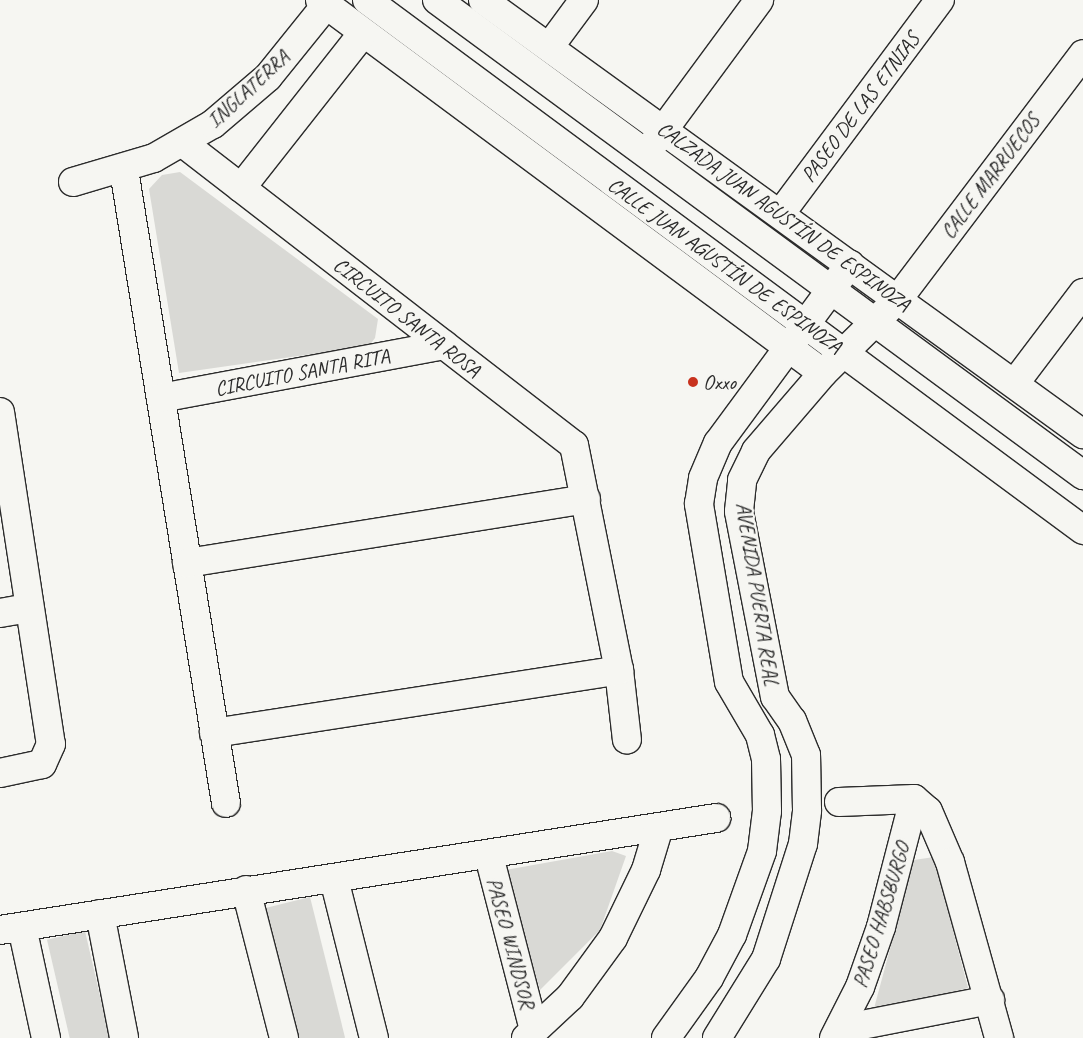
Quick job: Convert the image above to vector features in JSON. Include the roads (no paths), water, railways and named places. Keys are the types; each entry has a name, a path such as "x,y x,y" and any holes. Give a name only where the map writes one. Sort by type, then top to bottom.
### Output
{"street":[{"name":"CALLE JUAN AGUSTÍN DE ESPINOZA","path":"367,0 1083,530"},
{"name":"CALLE JUAN AGUSTÍN DE ESPINOZA","path":"437,0 1083,475"},
{"name":"CALZADA JUAN AGUSTÍN DE ESPINOZA","path":"483,0 550,46 781,213 1083,434"},
{"path":"550,46 584,0"},
{"path":"646,154 759,0"},
{"name":"PASEO DE LAS ETNIAS","path":"781,213 940,0"},
{"path":"323,3 362,34 823,373"},
{"name":"INGLATERRA","path":"73,182 124,170 183,143 268,77 323,3"},
{"path":"241,188 362,34"},
{"name":"CALLE MARRUECOS","path":"875,322 898,299 1083,54"},
{"name":"CIRCUITO SANTA ROSA","path":"183,143 574,446 586,499"},
{"path":"124,170 226,803"},
{"name":"AVENIDA PUERTA REAL","path":"666,1038 709,978 732,935 762,851 767,811 766,759 760,735 729,682 699,504 703,478 718,443 850,264"},
{"path":"1015,383 1083,293"},
{"name":"AVENIDA PUERTA REAL","path":"718,1038 746,998 769,951 803,844 807,810 806,755 792,721 775,697 740,511 742,480 756,452 823,373 875,322"},
{"name":"CIRCUITO SANTA RITA","path":"160,398 444,345"},
{"path":"0,412 2,451 50,752 42,764 0,773"},
{"path":"187,563 586,499 619,670 627,740"},
{"path":"0,613 28,608"},
{"path":"214,733 619,670"},
{"path":"738,700 775,697"},
{"path":"839,802 914,799"},
{"name":"PASEO HABSBURGO","path":"914,799 940,831 990,1000 999,1038"},
{"name":"PASEO HABSBURGO","path":"838,1033 881,927 914,799"},
{"path":"767,811 807,810"},
{"name":"PASEO WINDSOR","path":"46,1038 11,928 246,890 489,856 716,818"},
{"name":"PASEO WINDSOR","path":"530,1034 570,996 612,938 646,870 659,827"},
{"name":"PASEO WINDSOR","path":"489,856 530,1034"},
{"path":"334,879 374,1038"},
{"path":"246,890 284,1038"},
{"path":"100,914 124,1038"},
{"name":"PASEO HABSBURGO","path":"838,1033 990,1000"}],"place":[{"name":"Oxxo","path":"693,382"}]}
